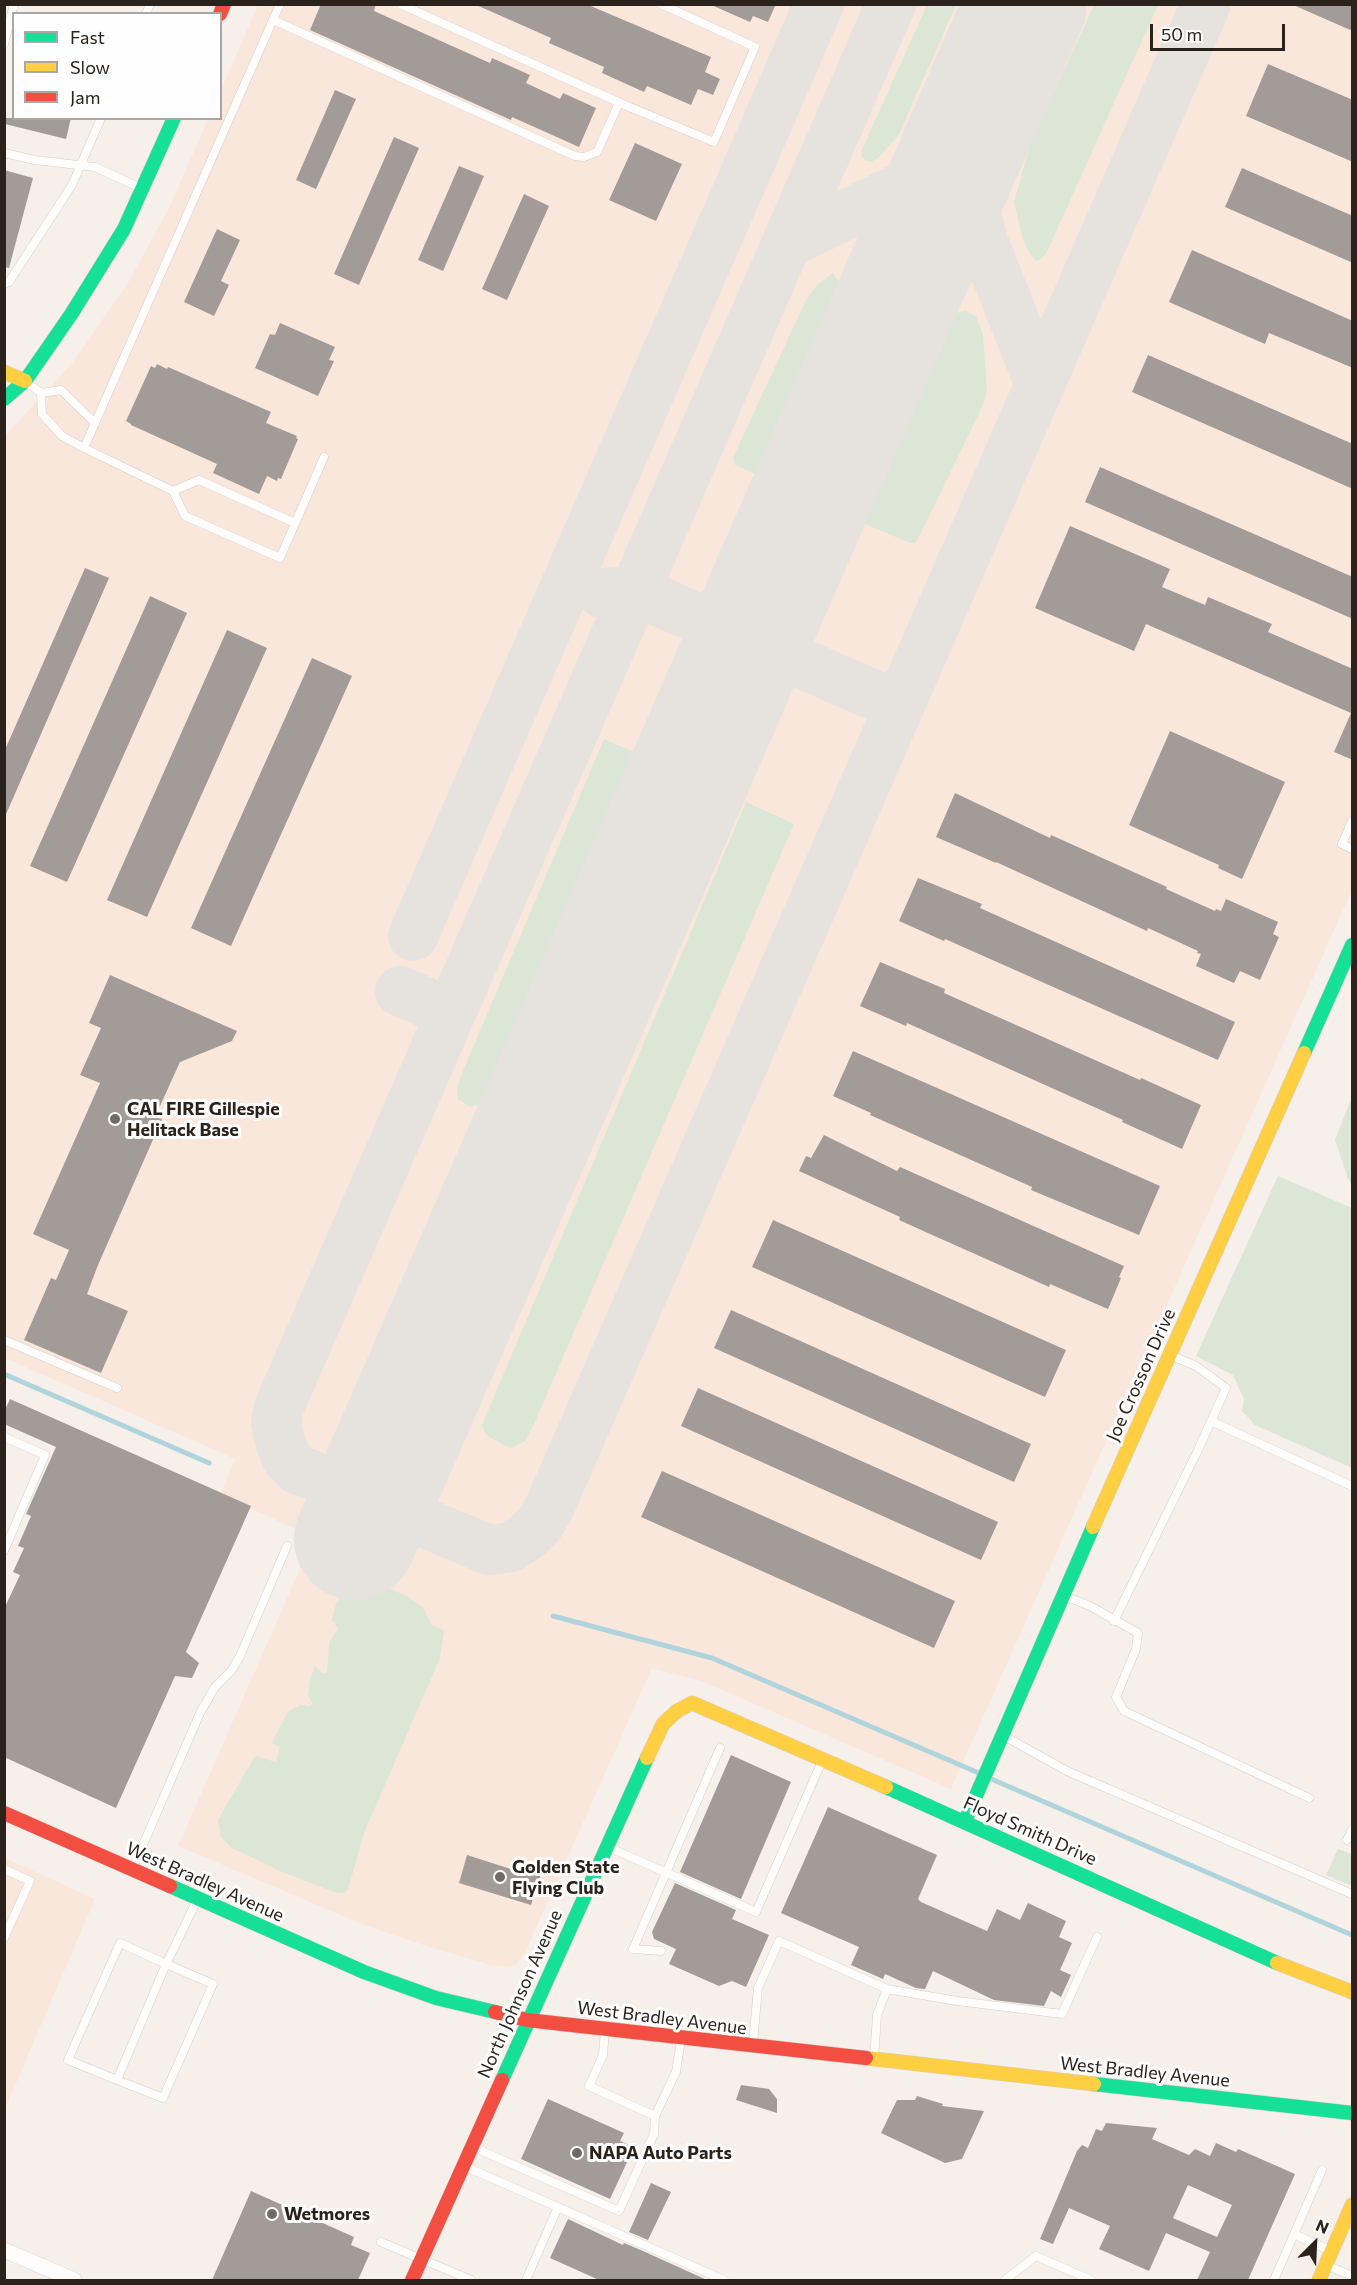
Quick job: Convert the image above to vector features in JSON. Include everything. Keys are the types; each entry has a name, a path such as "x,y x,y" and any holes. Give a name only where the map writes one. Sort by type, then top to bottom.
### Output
{"main road":[{"path":"4,399 25,381 72,313 124,230 173,120"},
{"path":"4,372 25,381"},
{"name":"Joe Crosson Drive","path":"965,1821 1063,1595 1353,945"},
{"name":"Floyd Smith Drive","path":"692,1703 965,1821 1285,1967 1353,1992"},
{"name":"North Johnson Avenue","path":"411,2280 663,1724 677,1711 692,1703"},
{"name":"West Bradley Avenue","path":"4,1813 374,1976 436,1998 528,2020 874,2061 1353,2113"},
{"path":"1319,2280 1353,2205"}],"street":[{"path":"4,2250 74,2280"}],"lane":[{"path":"4,44 14,4"},
{"path":"84,448 280,4"},
{"path":"400,4 619,103 714,142 755,47 661,4"},
{"path":"273,20 575,156 584,157 597,152 619,103"},
{"path":"4,284 9,282 72,185 100,120"},
{"path":"4,153 80,167 94,167 143,188"},
{"path":"25,381 41,393 61,390 95,423"},
{"path":"41,393 42,414 62,436 173,491 185,516 279,558 324,457"},
{"path":"173,491 200,480 295,523"},
{"path":"1353,821 1342,844 1353,849"},
{"path":"4,1340 117,1388"},
{"path":"1114,1621 1226,1388 1196,1366 1170,1355"},
{"path":"1211,1421 1353,1486"},
{"path":"4,1437 45,1455 4,1551"},
{"path":"132,1869 200,1713 215,1687 232,1670 240,1656 287,1546"},
{"path":"1063,1595 1090,1606 1138,1633 1137,1649 1116,1697 1124,1711 1310,1798"},
{"path":"999,1742 1353,1894"},
{"path":"661,1951 633,1949 720,1748"},
{"path":"607,1846 756,1912 822,1760"},
{"path":"1347,1840 1353,1830"},
{"path":"4,1869 30,1881 4,1938"},
{"path":"117,2080 166,1964 198,1899"},
{"path":"753,2047 758,1988 779,1941 887,1989 957,2001 1062,2014 1097,1937"},
{"path":"120,1943 213,1984 163,2098 117,2080 68,2060 120,1943"},
{"path":"874,2061 877,2016 887,1989"},
{"path":"605,2029 603,2055 589,2086 655,2116"},
{"path":"471,2146 620,2211 654,2134 655,2116 676,2072 681,2038"},
{"path":"463,2166 724,2280"},
{"path":"1274,2280 1322,2170"},
{"path":"526,2280 558,2207"},
{"path":"1293,2234 1332,2251"},
{"path":"381,2242 471,2280"},
{"path":"1005,2280 1036,2256 1091,2280"},
{"path":"1326,2265 1353,2276"}],"shaded area":[{"path":"258,5 1352,5 1352,890 951,1789 701,1681 652,1668 524,1955 516,1964 509,1967 491,1965 359,1923 178,1846 314,1537 220,1495 235,1459 5,1358 5,436 72,363 128,283 169,208 208,120 222,120 222,88"},
{"path":"5,1858 95,1899 5,2109"}],"green space":[{"path":"927,5 956,5 898,136 878,158 871,162 866,161 861,152"},
{"path":"1094,5 1158,5 1046,254 1038,261 1028,251 1014,202 1030,145"},
{"path":"833,273 840,283 757,474 735,465 733,458 806,300 818,284"},
{"path":"966,311 976,316 983,335 987,392 982,407 919,537 915,543 910,543 865,524 864,520 955,318 959,312"},
{"path":"604,739 639,754 489,1092 479,1105 470,1107 458,1099 457,1089 460,1078"},
{"path":"746,802 794,824 534,1424 525,1441 512,1448 503,1445 486,1435 482,1425"},
{"path":"1352,1097 1352,1184 1348,1179 1335,1140"},
{"path":"1278,1176 1352,1208 1352,1468 1255,1425 1242,1411 1244,1399 1233,1375 1196,1356"},
{"path":"354,1573 409,1597 424,1609 432,1625 444,1630 440,1658 364,1833 349,1886 343,1893 334,1892 280,1871 232,1848 221,1837 218,1820 255,1756 276,1762 280,1747 272,1743 288,1712 300,1705 310,1706 313,1703 308,1696 310,1679 315,1666 322,1673 327,1673 329,1643 338,1629 332,1620 336,1604 351,1583"},
{"path":"1338,1849 1352,1854 1352,1886 1326,1875"}],"building":[{"path":"321,4 376,4 374,11 490,63 492,58 530,75 526,83 560,99 563,93 596,108 579,147 512,117 511,120 310,30"},
{"path":"474,4 586,4 711,57 705,72 720,79 713,95 698,89 691,105 647,86 644,92 602,73 604,67 549,43 551,38"},
{"path":"709,4 776,4 768,22 753,16 750,22"},
{"path":"1291,4 1353,4 1353,31 1348,29"},
{"path":"1268,64 1353,100 1353,162 1246,116"},
{"path":"335,90 356,99 316,189 296,180"},
{"path":"6,118 12,118 12,120 71,120 66,139 5,124"},
{"path":"394,137 419,148 359,285 334,274"},
{"path":"635,143 682,164 656,221 609,200"},
{"path":"459,166 484,176 443,271 418,260"},
{"path":"1242,168 1353,216 1353,263 1225,207"},
{"path":"4,170 33,178 9,268 4,267"},
{"path":"524,194 549,206 507,300 482,289"},
{"path":"217,229 240,240 221,281 229,285 214,316 184,302"},
{"path":"1192,250 1353,321 1353,368 1269,333 1265,344 1169,302"},
{"path":"280,323 335,347 329,360 334,361 318,396 255,368 270,334 275,335"},
{"path":"1148,355 1353,444 1353,489 1132,392"},
{"path":"157,364 271,412 266,423 297,436 298,439 281,479 278,478 277,481 267,476 259,494 213,473 217,464 126,421 151,366 155,368"},
{"path":"1100,467 1353,577 1353,619 1085,502"},
{"path":"1070,526 1170,569 1162,587 1205,605 1208,597 1272,624 1268,632 1353,669 1353,760 1334,752 1351,713 1146,624 1134,651 1035,608"},
{"path":"85,568 109,578 4,819 4,752"},
{"path":"150,596 187,613 67,882 30,866"},
{"path":"227,630 267,648 147,917 107,900"},
{"path":"312,658 352,676 231,946 191,928"},
{"path":"1170,731 1285,782 1242,879 1218,868 1219,865 1129,825"},
{"path":"955,793 1050,838 1051,835 1167,887 1166,889 1215,911 1216,909 1221,911 1226,899 1278,922 1273,934 1279,937 1260,980 1240,971 1234,983 1196,966 1201,954 1197,953 1198,951 1148,928 1147,931 936,837"},
{"path":"918,878 982,904 980,908 1235,1022 1218,1060 945,939 944,941 899,921"},
{"path":"880,962 945,989 944,993 1201,1105 1182,1149 907,1023 906,1026 860,1006"},
{"path":"110,975 237,1031 232,1041 180,1062 155,1117 162,1119 87,1294 128,1311 101,1373 24,1340 51,1278 56,1280 69,1250 33,1234 100,1083 80,1075 101,1028 89,1023"},
{"path":"853,1051 1160,1186 1139,1235 1031,1190 1032,1187 870,1115 871,1113 833,1096"},
{"path":"824,1135 897,1171 900,1167 1124,1266 1108,1309 1050,1284 1049,1287 930,1234 899,1220 900,1217 799,1171 806,1156 811,1158"},
{"path":"773,1220 1066,1350 1045,1397 752,1267"},
{"path":"731,1310 1031,1444 1014,1482 714,1348"},
{"path":"698,1388 998,1522 981,1560 681,1426"},
{"path":"10,1399 251,1506 186,1652 199,1663 192,1678 175,1676 116,1808 4,1757 4,1609 20,1575 13,1572 24,1548 18,1546 31,1516 26,1514 56,1447 4,1424 4,1412"},
{"path":"662,1471 955,1601 934,1648 641,1517"},
{"path":"731,1755 791,1782 741,1899 680,1872"},
{"path":"828,1807 937,1855 918,1899 921,1902 987,1931 997,1909 1020,1920 1028,1903 1066,1921 1059,1937 1072,1943 1060,1970 1071,1975 1061,1997 1051,1991 1044,2006 994,2000 933,1971 925,1989 916,1988 885,1974 883,1979 851,1965 859,1947 781,1913"},
{"name":"Golden State Flying Club","path":"467,1855 517,1871 521,1862 543,1868 531,1905 459,1883"},
{"path":"675,1883 736,1910 732,1919 769,1935 746,1987 732,1981 719,1986 669,1964 676,1949 654,1939 652,1932"},
{"path":"741,2085 769,2089 777,2099 777,2113 736,2100"},
{"path":"917,2096 943,2104 942,2106 984,2111 962,2159 945,2163 881,2133 897,2100 915,2100"},
{"name":"NAPA Auto Parts","path":"548,2099 624,2133 620,2141 634,2147 610,2199 521,2159"},
{"path":"1106,2123 1157,2128 1152,2139 1189,2155 1195,2149 1210,2156 1216,2143 1236,2152 1238,2149 1295,2174 1248,2280 1197,2280 1210,2252 1166,2233 1149,2271 1099,2249 1110,2226 1069,2208 1053,2244 1040,2239 1077,2151 1082,2145 1088,2148 1096,2129 1102,2131","holes":["1188,2185 1232,2205 1217,2237 1173,2218"]},
{"path":"651,2183 671,2192 648,2240 629,2232"},
{"name":"Wetmores","path":"251,2191 354,2237 351,2245 370,2253 358,2280 212,2280"},
{"path":"568,2219 707,2280 599,2280 550,2258"}],"waterway":[{"path":"4,1374 209,1463"},
{"path":"553,1616 712,1658 981,1774"},
{"path":"989,1778 1352,1935"}],"taxiway":[{"path":"413,936 819,4"},
{"path":"891,4 279,1407 276,1422 279,1438 286,1457 297,1469 489,1550 511,1547 526,1537 539,1525 550,1506 1206,4"},
{"path":"973,126 969,187 983,241 1040,385"},
{"path":"786,244 925,176 958,146 973,126"},
{"path":"602,593 635,591 899,706"},
{"path":"400,991 450,1013"}],"runway":[{"path":"355,1539 1026,4"}],"traffic: fast":[{"path":"4,399 25,381 72,313 124,229 173,120"},
{"path":"1304,1053 1352,945"},
{"path":"965,1821 1093,1527"},
{"path":"502,2080 647,1758"},
{"path":"886,1787 1277,1963"},
{"path":"170,1886 364,1972 436,1998 495,2012"},
{"path":"1094,2084 1352,2113"}],"traffic: slow":[{"path":"4,372 25,381"},
{"path":"1093,1527 1304,1053"},
{"path":"647,1758 663,1724 677,1711 692,1703 886,1787"},
{"path":"1277,1963 1352,1992"},
{"path":"866,2058 1094,2084"},
{"path":"1319,2280 1352,2205"}],"traffic: jam":[{"path":"221,12 224,4"},
{"path":"4,1813 170,1886"},
{"path":"495,2012 527,2020 866,2058"},
{"path":"412,2280 502,2080"}],"place":[{"name":"CAL FIRE Gillespie Helitack Base","path":"115,1119"},
{"name":"Golden State Flying Club","path":"500,1877"},
{"name":"NAPA Auto Parts","path":"577,2153"},
{"name":"Wetmores","path":"272,2214"}]}
